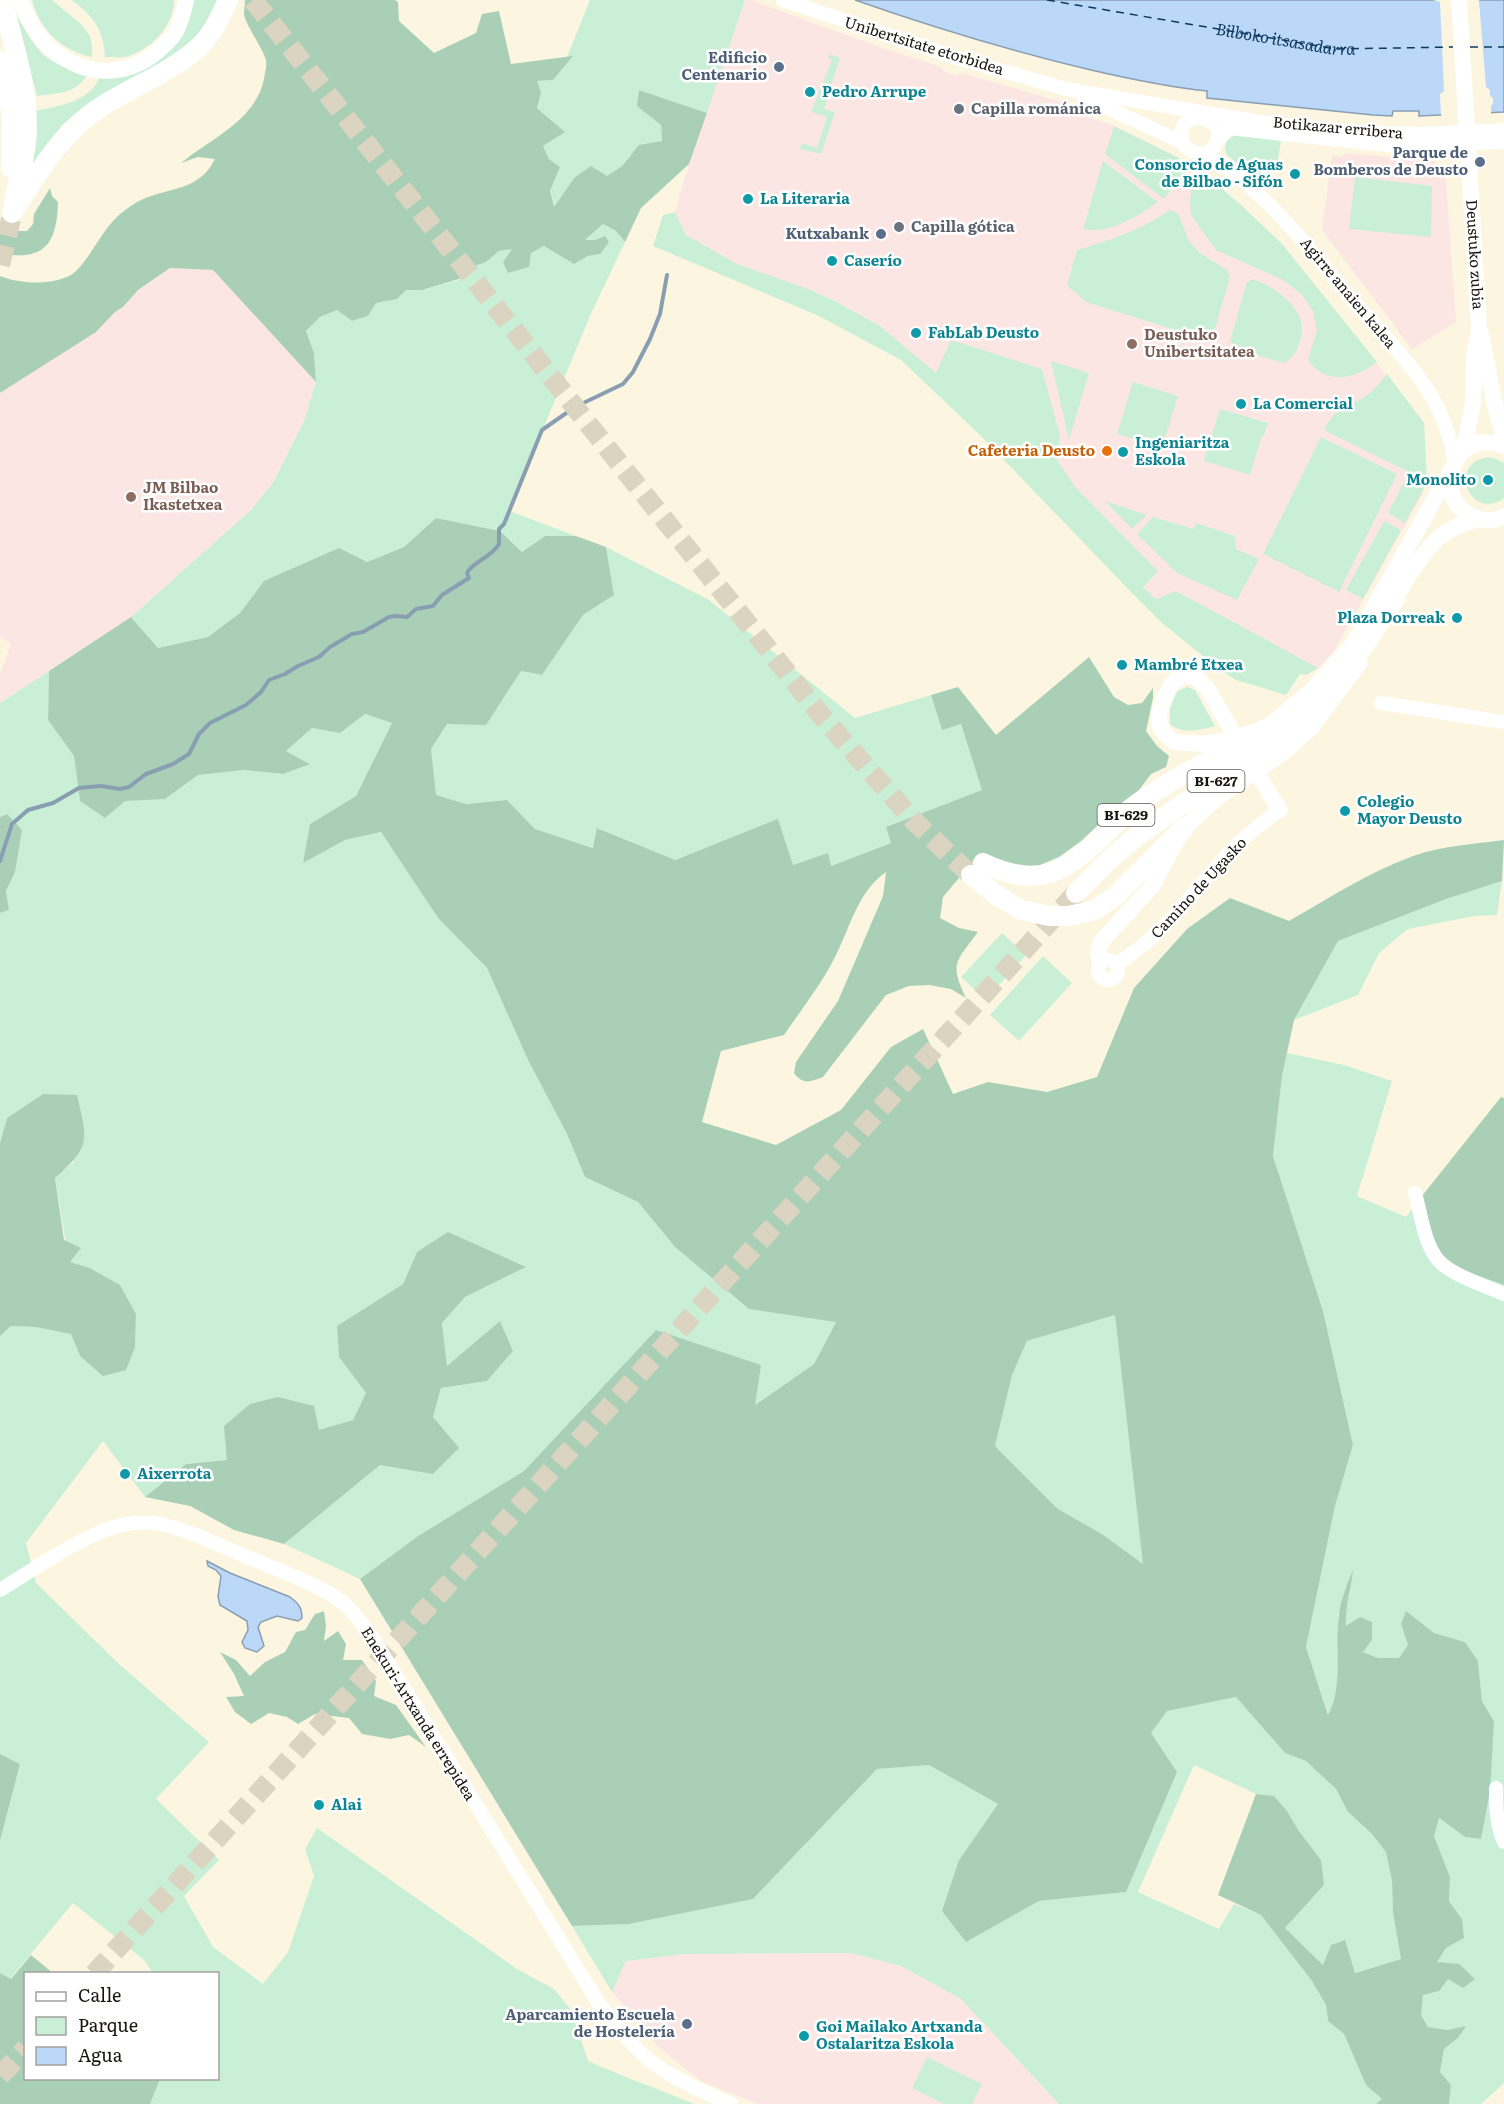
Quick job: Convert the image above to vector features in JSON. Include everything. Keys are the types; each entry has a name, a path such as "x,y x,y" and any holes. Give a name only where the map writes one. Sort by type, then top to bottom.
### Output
{"highway":[{"path":"2,0 20,69 25,97 27,132 9,217"},
{"path":"9,217 60,141 97,110 169,68 199,47 215,28 228,0"},
{"path":"0,61 12,115 9,217"},
{"name":"BI-627","path":"1076,892 1112,857 1137,837 1284,733 1331,686 1351,653 1362,649 1396,597"},
{"name":"BI-629","path":"1184,828 1114,897 1095,910 1069,916 1049,916 1022,910 995,894 977,869 1017,875 1050,873 1075,860 1136,805 1184,774 1267,728"}],"main road":[{"path":"21,0 33,30 55,54 74,64 98,70 117,70 141,63 157,52 176,32 186,0"},
{"name":"Deustuko zubia","path":"1457,460 1473,404 1474,355 1479,328 1472,180 1459,0"},
{"name":"Deustuko zubia","path":"1479,328 1485,349 1494,405 1504,436"},
{"path":"1503,518 1479,519 1468,514 1455,501 1452,491 1457,460 1475,444 1486,442 1504,446"},
{"name":"BI-627","path":"1351,653 1457,460"},
{"name":"BI-627","path":"1396,597 1429,548 1440,536 1462,524 1479,519"},
{"name":"BI-629","path":"1184,828 1218,797 1284,752 1311,728 1383,628 1396,597"},
{"name":"BI-629","path":"1267,728 1351,653"},
{"path":"1267,728 1228,741 1204,744 1174,742 1164,733 1159,724 1161,706 1172,684 1180,676 1196,677 1207,688 1275,803"},
{"path":"1108,964 1098,954 1101,942 1152,886 1184,828"}],"street":[{"name":"Unibertsitate etorbidea","path":"783,0 957,58 1065,88 1254,121"},
{"name":"Unibertsitate etorbidea","path":"1065,88 1182,142 1189,150 1203,153"},
{"path":"1182,142 1182,130 1188,121 1198,117 1209,120 1216,128 1217,140 1212,149 1203,153"},
{"name":"Botikazar erribera","path":"1209,120 1254,121 1369,133 1424,134 1504,130"},
{"name":"Botikazar erribera","path":"1217,140 1229,128 1396,146 1504,142"},
{"name":"Agirre anaien kalea","path":"1203,153 1233,172 1276,212 1316,254 1400,354 1436,406 1444,421 1457,460"},
{"path":"1381,703 1504,722"},
{"name":"Camino de Ugasko","path":"1108,964 1146,944 1170,922 1275,803"},
{"path":"1415,1193 1429,1242 1437,1258 1455,1272 1504,1294"},
{"name":"Enekuri-Artxanda errepidea","path":"0,1590 100,1533 120,1525 149,1523 195,1535 336,1597 354,1614 374,1640 600,2005 618,2029 641,2053 672,2076 731,2104"},
{"path":"1496,1788 1496,1818 1504,1842"}],"shaded area":[{"name":"Deustuko Unibertsitatea","path":"745,0 751,0 941,67 945,72 956,76 961,73 1059,101 1067,110 1112,125 1179,158 1180,169 1194,178 1199,180 1207,176 1282,244 1424,423 1427,481 1421,497 1334,651 1318,668 1306,675 1156,599 1092,537 936,373 880,326 832,299 737,264 686,235 675,212"},
{"path":"1344,153 1435,161 1435,166 1445,167 1456,322 1412,349 1322,230 1332,156 1343,157"},
{"name":"JM Bilbao Ikastetxea","path":"170,268 213,270 316,382 304,421 273,483 251,510 131,617 0,703 0,674 11,644 0,637 0,393 96,332 138,290"},
{"path":"850,1953 901,1966 961,1999 1059,2104 758,2104 701,2081 658,2047 612,1992 626,1961 686,1954"}],"green space":[{"path":"32,0 52,0 82,25 90,36 92,57 71,50 53,37 40,20"},
{"path":"71,0 174,0 170,19 159,36 151,43 125,57 105,57 100,31 96,24"},
{"path":"192,0 220,0 215,14 190,47 89,105 62,125 31,174 34,111 82,97 90,91 101,74 137,69"},
{"path":"245,0 395,0 398,2 399,21 434,53 476,33 482,14 499,11 511,64 573,56 553,80 537,81 541,93 537,108 565,132 543,146 549,159 560,167 550,191 554,207 574,178 591,166 607,176 622,166 639,145 662,141 661,125 637,106 639,90 707,113 689,164 641,208 625,242 616,231 603,224 585,240 595,240 605,236 609,242 600,254 588,256 574,264 544,246 531,253 529,267 508,273 503,262 512,249 499,251 486,262 469,268 459,279 422,290 406,290 397,299 376,303 368,316 352,321 337,310 320,317 306,331 314,353 316,382 213,270 170,268 138,290 96,332 0,393 0,276 16,281 34,282 59,280 73,273 80,267 110,224 125,210 143,199 193,183 201,177 215,159 198,157 181,163 230,127 252,106 264,79 266,60 245,18"},
{"path":"590,0 745,0 707,113 639,90 638,106 661,125 662,141 630,155 622,166 607,176 574,178 554,208 550,191 560,167 549,159 543,146 552,120 537,108 541,93 536,81 553,80 572,57 567,57"},
{"path":"15,13 43,54 60,65 88,73 84,80 73,89 37,96"},
{"path":"829,54 840,58 824,109 835,112 821,154 800,149 802,143 817,148 827,117 811,112 832,60 828,58"},
{"path":"1114,126 1179,158 1178,164 1184,172 1164,199 1105,154"},
{"path":"1235,135 1281,141 1277,165 1263,185 1227,155 1226,143"},
{"path":"1103,161 1158,202 1113,227 1083,229"},
{"path":"1207,176 1282,244 1377,362 1360,373 1341,377 1323,374 1315,368 1308,360 1317,330 1313,311 1301,294 1283,280 1216,250 1191,215 1190,199 1194,178 1199,180"},
{"path":"1355,177 1432,186 1431,237 1349,229"},
{"path":"50,188 52,196 58,202 57,217 51,239 45,247 27,255 0,253 0,226 27,231 33,224 34,214"},
{"path":"1170,210 1178,213 1189,241 1200,253 1227,270 1230,277 1213,335 1204,339 1086,302 1067,285 1077,250 1125,234"},
{"path":"675,212 686,235 737,264 835,301 880,326 936,373 951,340 1042,369 1060,435 1057,460 1075,487 1158,571 1143,587 1156,599 1176,591 1318,668 1306,675 1300,674 1286,695 1236,680 1219,669 1162,623 980,435 901,360 819,316 653,246 663,215"},
{"path":"603,224 616,231 625,242 590,316 509,511 576,536 545,536 522,552 500,531 436,518 404,547 367,562 264,581 240,613 209,637 158,648 131,617 251,510 273,483 304,421 316,382 314,353 306,331 320,317 337,310 352,321 368,316 376,303 397,299 406,290 422,290 459,280 469,268 486,262 499,251 513,248 503,262 544,246 574,264 588,256 600,254 605,236 584,241"},
{"path":"1254,279 1273,289 1290,302 1300,320 1302,330 1299,345 1284,363 1235,349 1234,344 1230,341 1247,282"},
{"path":"1051,361 1089,373 1069,440"},
{"path":"1387,374 1424,423 1427,481 1324,430 1338,411 1370,393"},
{"path":"1133,382 1178,396 1162,448 1117,434"},
{"path":"1220,409 1268,423 1250,475 1204,461"},
{"path":"1321,437 1397,474 1339,592 1263,554"},
{"path":"1488,457 1504,463 1504,498 1493,503 1482,503 1468,490 1466,480 1468,470 1475,462"},
{"path":"1406,479 1424,488 1405,523 1388,513"},
{"path":"1105,501 1147,515 1132,529"},
{"path":"1153,517 1194,529 1196,523 1235,536 1236,549 1259,559 1237,600 1177,573 1137,534"},
{"path":"436,518 500,531 522,552 545,536 576,536 606,547 614,595 583,615 542,675 521,671 486,725 447,724 431,749 436,795 466,804 507,800 535,829 593,848 597,828 675,860 778,819 793,865 828,853 831,866 891,843 886,827 982,790 961,724 942,730 931,695 958,687 996,735 1089,657 1114,697 1128,705 1142,703 1153,688 1146,731 1157,746 1169,756 1166,767 1151,774 1139,790 1081,841 1059,857 1040,865 1023,867 975,859 943,897 940,918 959,928 978,932 957,963 958,977 966,998 951,989 929,985 909,986 886,995 823,1077 804,1081 794,1073 796,1062 838,1001 883,896 886,872 868,889 829,967 784,1035 721,1051 702,1122 776,1145 841,1110 891,1047 923,1029 953,1094 988,1082 1047,1092 1097,1077 1134,988 1187,929 1230,898 1289,921 1397,862 1447,848 1504,840 1502,881 1446,899 1338,941 1294,1020 1282,1076 1273,1156 1323,1311 1353,1445 1335,1506 1306,1647 1328,1715 1336,1692 1340,1609 1353,1570 1346,1611 1346,1626 1360,1617 1372,1622 1372,1640 1363,1652 1378,1658 1399,1658 1408,1645 1401,1624 1406,1611 1434,1633 1465,1642 1478,1661 1482,1701 1494,1721 1490,1791 1481,1839 1465,1837 1439,1818 1434,1836 1450,1877 1449,1901 1462,1919 1464,1938 1446,1948 1437,1962 1459,1964 1475,1979 1463,1988 1448,1979 1439,1991 1423,1995 1421,2015 1428,2027 1448,2030 1466,2026 1458,2038 1444,2049 1440,2072 1451,2085 1449,2104 1376,2104 1382,2099 1366,2085 1344,2034 1328,2021 1326,2005 1312,1981 1261,1915 1218,1895 1256,1794 1274,1796 1321,1860 1324,1885 1285,1928 1323,1965 1331,1945 1345,1940 1355,1973 1401,1959 1393,1913 1392,1881 1386,1852 1371,1833 1348,1812 1336,1789 1306,1761 1285,1753 1236,1697 1167,1711 1151,1733 1177,1772 1126,1892 1039,1901 966,1942 942,1911 959,1860 998,1804 929,1765 877,1769 753,1899 629,1924 572,1926 360,1579 418,1536 524,1471 656,1330 761,1365 755,1405 814,1364 836,1322 749,1309 675,1247 638,1202 585,1177 567,1134 529,1062 487,968 438,918 381,832 345,840 303,863 310,824 356,796 392,723 365,714 340,733 312,728 286,751 310,764 283,774 244,770 198,775 165,799 125,801 105,818 80,801 74,756 48,720 49,671 131,617 158,648 208,637 240,613 264,581 339,548 367,562 404,547","holes":["1115,1315 1143,1564 1102,1534 1058,1509 995,1446 1012,1375 1027,1341"]},
{"path":"1384,521 1401,530 1363,599 1346,590"},
{"path":"606,547 709,600 855,718 931,695 942,729 961,724 983,790 886,827 891,843 831,866 827,854 793,865 778,820 674,860 598,828 594,848 535,829 507,800 466,804 435,795 431,749 447,724 486,724 521,671 542,675 583,615 614,595"},
{"path":"49,671 48,720 74,756 80,801 165,799 198,775 244,770 283,774 309,763 286,751 312,728 340,732 365,714 392,723 356,796 310,824 304,862 345,840 381,832 438,918 487,968 529,1062 567,1134 585,1177 638,1202 675,1247 749,1309 836,1321 814,1364 755,1405 656,1330 524,1471 418,1536 360,1579 284,1544 380,1465 433,1417 441,1388 487,1381 513,1351 500,1321 447,1367 442,1323 465,1297 525,1267 417,1252 403,1284 337,1326 339,1357 366,1393 353,1420 227,1460 186,1464 145,1497 103,1441 26,1543 36,1583 120,1665 209,1742 156,1799 219,1860 184,1896 213,1947 263,1984 288,1952 314,1876 305,1849 317,1828 517,1969 554,1989 571,2010 588,2061 694,2104 150,2104 160,2080 219,2080 219,1972 152,1972 144,1960 73,1903 10,1979 0,1973 0,1841 20,1764 0,1754 0,1336 11,1326 35,1327 71,1334 80,1356 135,1347 136,1314 120,1285 90,1268 69,1262 55,1177 74,1162 77,1096 43,1094 7,1118 0,1143 0,913 9,910 6,891 15,872 7,814 0,817 0,703"},
{"path":"1187,687 1195,690 1215,726 1186,731 1170,724 1170,709 1177,691"},
{"path":"7,814 22,830 15,872 6,891 9,910 0,913 0,817"},
{"path":"1502,881 1497,915 1474,916 1408,929 1379,953 1358,995 1294,1020 1338,941 1446,899"},
{"path":"1002,933 1026,955 986,1000 961,977"},
{"path":"1043,956 1072,983 1019,1041 990,1015"},
{"path":"1287,1053 1344,1065 1392,1081 1357,1196 1406,1217 1422,1196 1454,1264 1504,1285 1504,2083 1481,2104 1449,2104 1451,2085 1440,2072 1444,2049 1458,2038 1448,2030 1428,2027 1421,2015 1423,1994 1439,1991 1436,1962 1462,1919 1449,1901 1450,1877 1434,1836 1438,1818 1465,1837 1481,1839 1494,1721 1482,1701 1478,1661 1465,1642 1434,1633 1406,1611 1401,1624 1408,1645 1399,1658 1378,1658 1363,1652 1346,1627 1345,1608 1352,1589 1338,1615 1337,1689 1329,1717 1306,1647 1335,1506 1353,1445 1323,1311 1273,1156 1282,1076"},
{"path":"43,1094 77,1095 83,1122 84,1141 81,1150 55,1178 64,1240 81,1248 70,1262 90,1268 120,1285 136,1314 135,1347 126,1370 103,1376 80,1356 71,1334 35,1327 11,1326 0,1336 0,1143 7,1118"},
{"path":"1501,1097 1504,1098 1504,1285 1462,1269 1442,1254 1432,1233 1422,1196"},
{"path":"448,1232 526,1267 465,1297 442,1323 447,1366 500,1321 513,1351 487,1381 441,1388 433,1417 459,1448 433,1474 380,1465 284,1544 234,1530 190,1506 145,1497 186,1464 227,1460 224,1426 250,1404 278,1397 314,1406 319,1430 353,1420 366,1393 339,1357 337,1326 403,1284 417,1252"},
{"path":"1115,1315 1144,1565 1102,1534 1058,1509 995,1446 1012,1375 1027,1341"},
{"path":"324,1611 326,1626 324,1641 338,1631 346,1644 343,1660 362,1660 376,1681 374,1696 396,1705 426,1747 409,1735 390,1739 362,1734 349,1718 315,1714 298,1724 287,1717 269,1713 251,1724 235,1712 226,1697 244,1696 220,1652 236,1660 250,1676 265,1662 285,1652 296,1632 305,1630 315,1614"},
{"path":"1236,1697 1285,1753 1306,1761 1336,1789 1348,1812 1371,1833 1386,1852 1392,1881 1393,1913 1401,1959 1354,1973 1345,1941 1331,1945 1324,1966 1285,1928 1324,1885 1287,1811 1274,1796 1256,1794 1194,1765 1138,1892 1219,1929 1234,1904 1261,1915 1312,1981 1326,2005 1328,2021 1344,2034 1366,2085 1382,2099 1376,2104 1059,2104 961,1999 901,1966 850,1953 686,1954 626,1961 612,1992 572,1926 629,1924 753,1899 877,1769 929,1765 998,1804 959,1860 966,1942 1039,1901 1126,1892 1151,1733 1166,1711"},
{"path":"0,1754 20,1764 0,1841"},
{"path":"31,1955 52,1972 24,1972 24,2080 160,2080 150,2104 0,2104 0,1973 11,1979"},
{"path":"927,2057 982,2084 972,2104 944,2104 912,2088"}],"water":[{"name":"Bilboko itsasadarra","path":"855,0 1504,0 1504,112 1419,116 1419,111 1393,111 1392,116 1207,98 1207,91 1149,82 1061,63 913,20"},
{"path":"207,1561 230,1573 290,1597 299,1606 302,1618 298,1621 277,1616 261,1622 258,1627 264,1646 257,1652 245,1648 242,1642 248,1630 247,1621 220,1605 218,1597 221,1576 208,1566"}],"pier":[{"path":"1433,0 1479,0 1486,87 1493,98 1491,116 1444,118 1441,115 1440,94 1444,91 1440,2"}],"waterway":[{"path":"0,861 12,824 28,810 53,803 79,788 101,786 120,789 129,787 146,774 173,764 189,754 199,734 210,723 246,705 261,692 269,680 319,657 330,647 352,634 363,632 389,617 407,617 416,609 433,606 442,595 469,578 467,573 470,569 499,544 499,529 504,524 542,430 575,407 623,384 633,372 660,314 667,275"}],"ferry route":[{"path":"1047,0 1336,49 1453,47"},
{"path":"1470,47 1504,47"}],"tunnel":[{"path":"253,0 825,720 915,822 971,875"},
{"path":"0,265 11,219"},
{"path":"96,1972 1076,893"},
{"path":"0,2076 24,2050"}],"place":[{"name":"Edificio Centenario","path":"779,67"},
{"name":"Pedro Arrupe","path":"810,92"},
{"name":"Capilla románica","path":"959,109"},
{"name":"Parque de Bomberos de Deusto","path":"1480,162"},
{"name":"Consorcio de Aguas de Bilbao - Sifón","path":"1295,174"},
{"name":"La Literaria","path":"748,199"},
{"name":"Capilla gótica","path":"899,227"},
{"name":"Kutxabank","path":"881,234"},
{"name":"Caserío","path":"832,261"},
{"name":"FabLab Deusto","path":"916,333"},
{"name":"Deustuko Unibertsitatea","path":"1132,344"},
{"name":"La Comercial","path":"1241,404"},
{"name":"Cafeteria Deusto","path":"1107,451"},
{"name":"Ingeniaritza Eskola","path":"1123,452"},
{"name":"Monolito","path":"1488,480"},
{"name":"JM Bilbao Ikastetxea","path":"131,497"},
{"name":"Plaza Dorreak","path":"1457,618"},
{"name":"Mambré Etxea","path":"1122,665"},
{"name":"Colegio Mayor Deusto","path":"1345,811"},
{"name":"Aixerrota","path":"125,1474"},
{"name":"Alai","path":"319,1805"},
{"name":"Aparcamiento Escuela de Hostelería","path":"687,2024"},
{"name":"Goi Mailako Artxanda Ostalaritza Eskola","path":"804,2036"}]}
